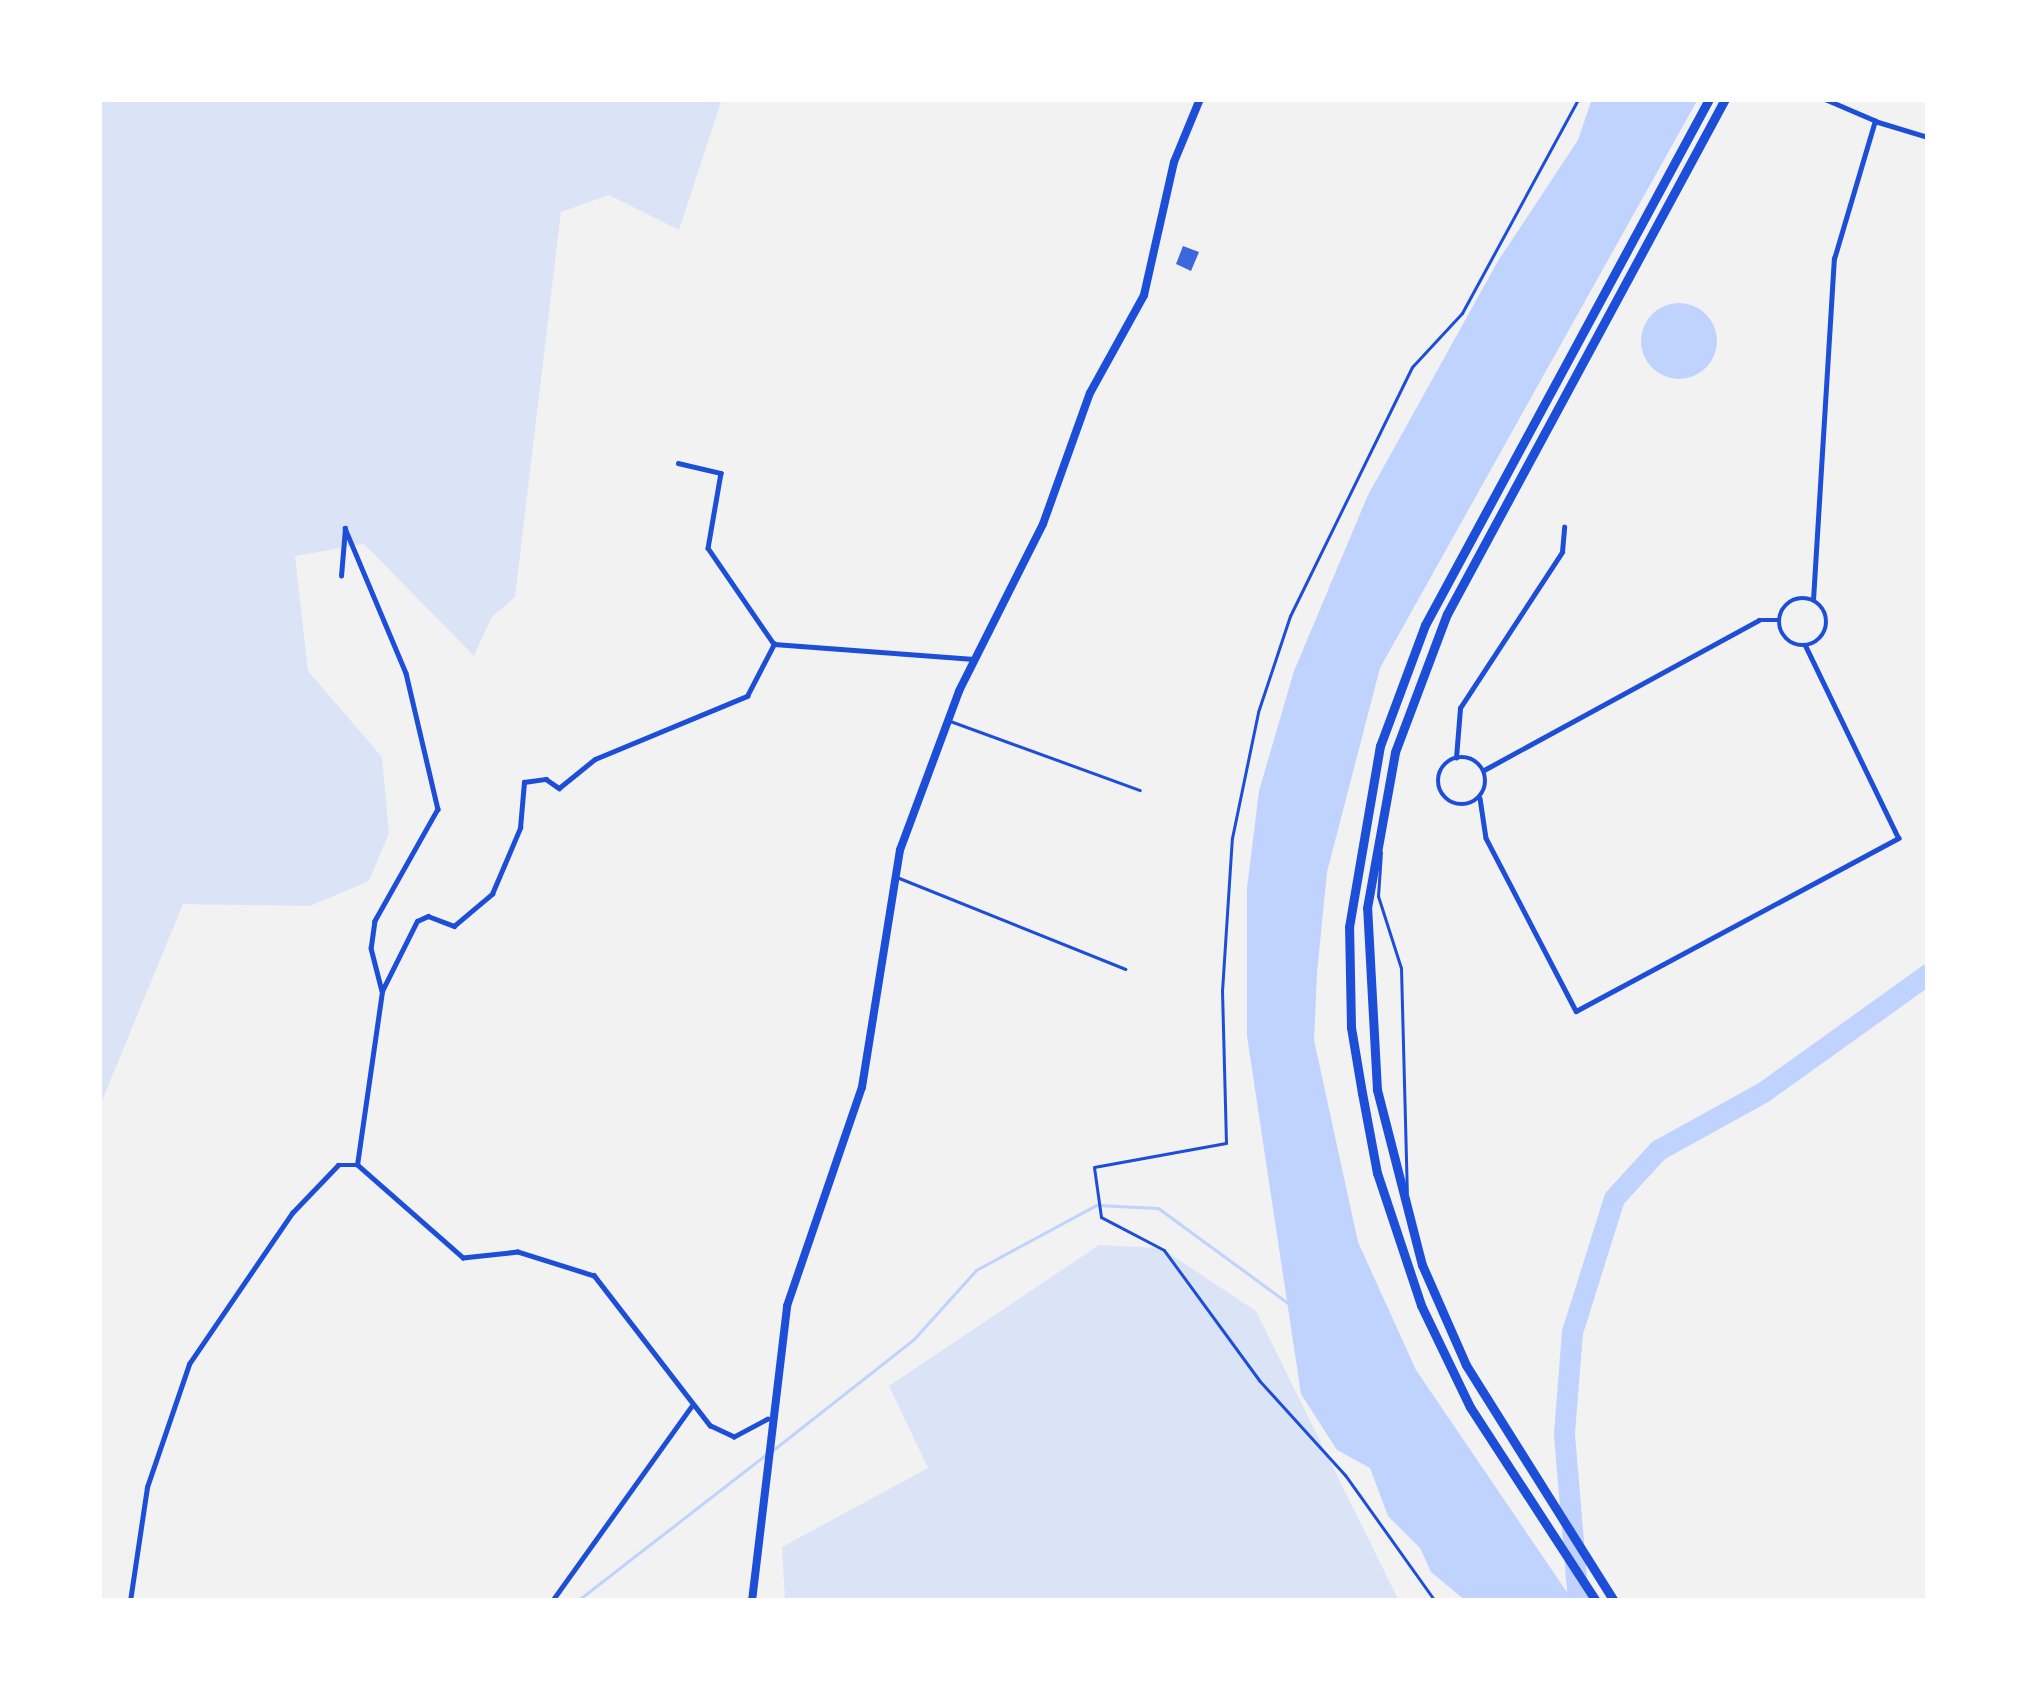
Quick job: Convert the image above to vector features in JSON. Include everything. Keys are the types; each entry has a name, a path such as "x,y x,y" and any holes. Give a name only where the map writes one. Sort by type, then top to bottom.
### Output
{"highway":[{"path":"1596,1601 1470,1407 1420,1305 1377,1173 1351,1027 1349,927 1370,788 1400,685 1448,577 1708,99"},
{"path":"1614,1601 1466,1365 1422,1264 1387,1146 1368,1027 1367,908 1395,752 1471,566 1724,99"}],"main road":[{"path":"752,1601 766,1431 793,1284 862,1087 894,876 973,659 1043,524 1090,393 1144,295 1174,162 1200,99"}],"street":[{"path":"1823,99 1928,137"},
{"path":"1805,646 1827,626 1813,600 1834,259 1875,121"},
{"path":"678,463 721,473 708,548 774,644"},
{"path":"1480,798 1455,805 1442,794 1442,768 1456,758 1460,708 1562,552 1564,527"},
{"path":"341,576 345,528 406,673 438,809 375,921 371,948 382,992"},
{"path":"1779,620 1790,601 1813,600"},
{"path":"1484,770 1759,620 1779,620"},
{"path":"1779,620 1789,642 1805,646"},
{"path":"774,644 973,659"},
{"path":"357,1165 382,992 417,921 428,916 454,926 492,894 520,828 524,782 546,779 559,788 595,759 748,696 774,644"},
{"path":"1484,770 1480,798 1486,838 1576,1011 1898,838 1805,646"},
{"path":"1456,758 1484,770"},
{"path":"130,1601 147,1486 189,1364 292,1213 338,1166 357,1165 464,1258 518,1252 594,1276 710,1426 734,1437 768,1420"},
{"path":"551,1601 693,1405"}],"lane":[{"path":"947,721 1140,790"},
{"path":"1395,752 1378,896 1401,968 1403,1130 1422,1264"},
{"path":"894,876 1125,969"}],"path":[{"path":"1435,1601 1345,1475 1258,1380 1164,1250 1101,1217 1093,1180 1100,1161 1226,1143 1222,991 1232,838 1258,712 1290,616 1412,367 1462,313 1578,99"}],"shaded area":[{"path":"99,99 722,99 679,230 609,195 561,212 515,597 491,618 474,656 364,544 295,556 308,671 382,757 389,833 369,881 310,906 183,904 99,1108"},
{"path":"1099,1245 1161,1248 1256,1311 1399,1601 785,1601 782,1547 928,1468 889,1386"}],"water":[{"path":"1592,99 1698,99 1380,668 1327,872 1317,973 1314,1040 1358,1242 1416,1370 1573,1601 1466,1601 1431,1572 1420,1548 1388,1516 1370,1468 1337,1450 1301,1394 1247,1036 1247,888 1259,791 1294,671 1368,495 1498,261 1578,140"},
{"path":"1679,303 1694,305 1706,314 1715,326 1715,356 1706,368 1694,377 1679,379 1664,377 1652,368 1643,356 1641,341 1643,326 1652,314 1664,305"}],"building":[{"path":"1183,246 1199,252 1191,271 1176,264"}],"waterway":[{"path":"1578,1601 1564,1433 1572,1332 1614,1198 1658,1150 1763,1092 1928,974"},
{"path":"773,1450 913,1340 976,1270 1096,1205 1158,1208 1288,1303"},
{"path":"577,1601 765,1455"}]}
